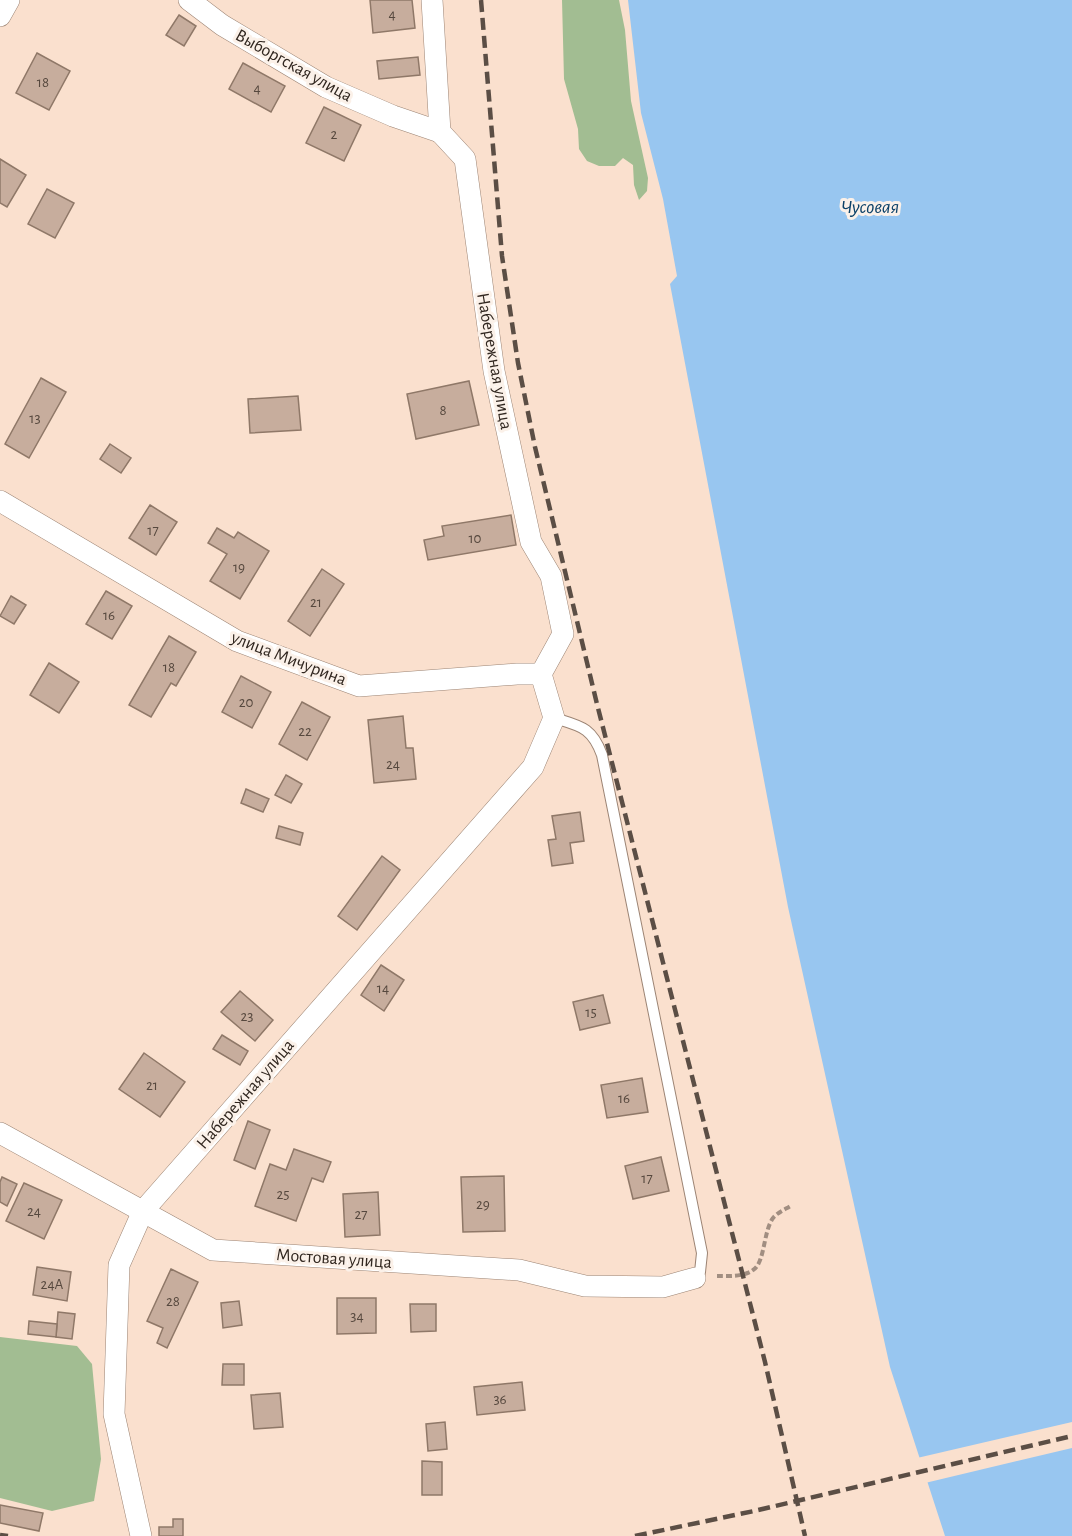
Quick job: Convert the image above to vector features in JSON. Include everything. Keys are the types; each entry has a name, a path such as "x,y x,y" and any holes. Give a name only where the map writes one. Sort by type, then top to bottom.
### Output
{"street":[{"path":"0,16 9,0"},
{"name":"Выборгская улица","path":"189,0 222,25 326,87 393,116 440,132"},
{"path":"432,0 440,132"},
{"name":"Набережная улица","path":"440,132 465,159 494,371 531,542 551,576 563,634 542,674"},
{"name":"улица Мичурина","path":"0,501 237,641 359,686 542,674"},
{"path":"542,674 554,718"},
{"name":"Набережная улица","path":"141,1536 114,1414 119,1265 143,1210 533,767 554,718"},
{"name":"Мостовая улица","path":"0,1133 213,1250 519,1270 585,1286 663,1287 695,1278"}],"lane":[{"path":"554,718 582,727 597,741 602,755 702,1253 700,1272 695,1278"}],"path":[{"path":"695,1278 734,1276 752,1272 758,1267 765,1235 774,1216 792,1205"}],"green space":[{"path":"562,0 619,0 625,30 631,101 648,178 647,191 639,200 634,185 633,165 623,158 615,166 599,166 587,161 579,149 578,129 564,79"},
{"path":"0,1337 77,1346 92,1364 101,1459 94,1501 52,1511 0,1498"}],"water":[{"name":"Чусовая","path":"628,0 1072,0 1072,1536 945,1536 890,1367 788,907 670,284 677,276 663,199 641,113"}],"pier":[{"path":"1072,1422 1072,1448 925,1483 917,1458"}],"building":[{"path":"370,0 412,0 415,28 373,33"},
{"path":"179,15 196,26 184,46 166,35"},
{"path":"37,53 70,71 49,110 16,93"},
{"path":"418,57 420,75 379,79 377,61"},
{"path":"243,63 285,86 271,112 229,89"},
{"path":"324,107 361,125 344,161 306,143"},
{"path":"0,159 26,175 7,207 0,203"},
{"path":"47,189 74,203 55,238 28,224"},
{"path":"41,378 66,392 29,458 5,444"},
{"path":"469,381 479,425 416,439 407,394"},
{"path":"298,396 301,430 250,433 248,399"},
{"path":"110,444 131,458 121,473 100,459"},
{"path":"150,505 177,522 156,555 129,538"},
{"path":"511,515 516,545 428,560 424,540 444,536 442,526"},
{"path":"217,528 234,538 238,532 269,551 240,599 210,581 227,554 208,543"},
{"path":"322,569 344,584 310,636 288,621"},
{"path":"106,591 132,606 112,639 86,624"},
{"path":"11,596 26,605 14,624 0,616"},
{"path":"169,636 196,652 176,686 171,683 151,717 129,705"},
{"path":"49,663 79,682 59,713 30,695"},
{"path":"241,676 271,692 252,728 222,712"},
{"path":"302,702 330,717 307,760 279,744"},
{"path":"403,716 406,748 413,748 416,779 374,783 368,720"},
{"path":"286,775 302,784 291,803 275,795"},
{"path":"246,789 269,799 263,812 241,803"},
{"path":"580,812 584,841 570,843 573,863 552,866 548,840 556,839 552,816"},
{"path":"279,826 303,833 300,845 276,838"},
{"path":"382,856 400,870 357,930 338,916"},
{"path":"381,965 404,980 384,1011 361,995"},
{"path":"240,991 273,1020 255,1041 221,1012"},
{"path":"603,995 610,1023 580,1030 573,1002"},
{"path":"222,1035 248,1051 240,1065 213,1049"},
{"path":"144,1053 185,1082 160,1117 119,1089"},
{"path":"642,1078 648,1112 607,1118 601,1085"},
{"path":"248,1121 270,1130 255,1169 234,1160"},
{"path":"294,1149 331,1162 323,1182 312,1178 296,1221 255,1206 270,1164 286,1170"},
{"path":"661,1157 669,1191 633,1199 625,1166"},
{"path":"504,1176 505,1231 463,1232 461,1177"},
{"path":"2,1177 17,1184 7,1206 0,1202"},
{"path":"24,1183 62,1200 44,1239 6,1221"},
{"path":"378,1192 380,1235 345,1237 343,1194"},
{"path":"37,1267 71,1272 67,1301 33,1295"},
{"path":"171,1269 198,1282 167,1348 157,1343 163,1328 147,1321"},
{"path":"337,1298 376,1298 376,1333 337,1334"},
{"path":"239,1301 242,1325 223,1328 221,1303"},
{"path":"410,1304 436,1304 436,1331 411,1332"},
{"path":"58,1312 75,1314 72,1339 56,1337"},
{"path":"29,1321 57,1324 56,1337 28,1334"},
{"path":"223,1364 244,1364 244,1385 222,1385"},
{"path":"522,1382 525,1410 477,1415 474,1387"},
{"path":"280,1393 283,1427 254,1429 251,1395"},
{"path":"445,1422 447,1449 428,1451 426,1424"},
{"path":"422,1461 442,1462 442,1495 422,1495"},
{"path":"0,1505 43,1513 39,1531 0,1523"},
{"path":"173,1519 183,1519 183,1536 159,1536 159,1527 173,1527"}],"railway":[{"path":"481,0 502,256 518,363 535,447 597,704 765,1362 805,1536"},
{"path":"635,1536 754,1511 1072,1436"},
{"path":"0,1535 8,1536"}]}
